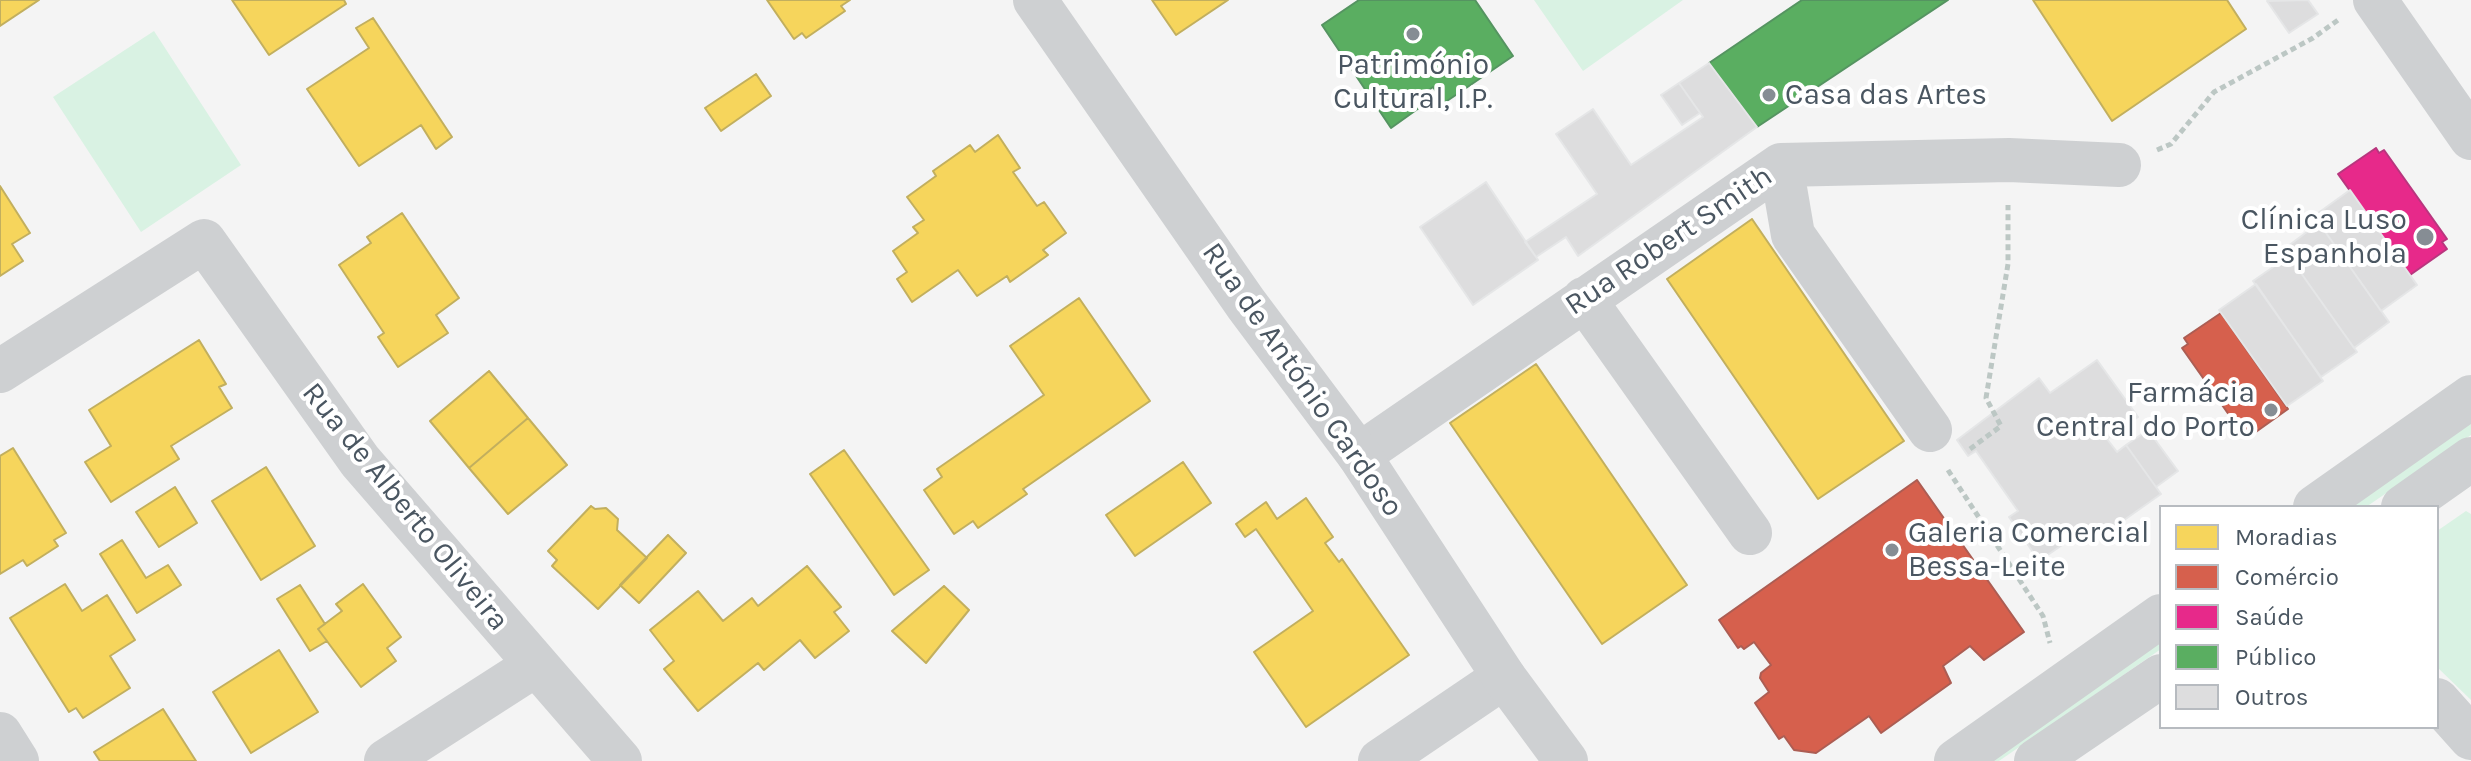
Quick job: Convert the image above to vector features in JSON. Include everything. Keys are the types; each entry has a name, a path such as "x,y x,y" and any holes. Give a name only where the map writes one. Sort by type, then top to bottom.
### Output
{"street":[{"name":"Rua de António Cardoso","path":"1035,0 1246,304 1359,455 1504,677 1566,761"},
{"path":"2357,9 2471,138"},
{"name":"Rua Robert Smith","path":"1359,455 1781,165 2009,160 2119,165"},
{"path":"1781,165 1793,235 1943,444"},
{"name":"Rua de Alberto Oliveira","path":"0,371 204,241 360,461 534,666 620,761"},
{"path":"1584,299 1750,533"},
{"path":"2318,505 2471,397"},
{"path":"2406,505 2471,459"},
{"path":"1956,761 2159,617"},
{"path":"386,761 534,666"},
{"path":"1380,761 1504,677"},
{"path":"2036,761 2159,677"},
{"path":"2439,702 2471,738"},
{"path":"0,734 17,761"}],"path":[{"path":"2119,165 2171,144 2214,92 2313,38 2357,9"},
{"path":"1968,450 2001,426 1986,398 2008,264 2009,160"},
{"path":"1943,444 1946,466 2043,616 2062,686"}],"green space":[{"path":"1534,0 1683,0 1583,71"},
{"path":"154,31 241,165 141,232 53,97"},
{"path":"2471,422 2471,435 2369,505 2351,505"},
{"path":"2466,511 2471,514 2471,700 2439,669 2439,530"},
{"path":"2159,637 2159,650 1999,761 1980,761"}],"building: Moradias":[{"path":"0,0 39,0 0,26"},
{"path":"232,0 344,0 346,4 269,55"},
{"path":"767,0 850,0 841,6 845,11 806,38 802,33 794,39"},
{"path":"1152,0 1228,0 1176,35"},
{"path":"2033,0 2227,0 2246,29 2112,121"},
{"path":"373,18 452,137 436,149 421,125 359,166 307,89 369,48 356,28"},
{"path":"756,74 771,96 721,131 705,108"},
{"path":"998,135 1020,168 1013,172 1037,206 1044,202 1066,233 1043,250 1048,255 1010,282 1007,276 977,296 958,270 912,302 897,279 907,272 893,251 918,233 913,227 924,220 907,197 936,176 933,171 970,145 975,152"},
{"path":"0,186 30,233 12,244 23,261 0,276"},
{"path":"402,213 459,298 436,315 448,333 398,367 378,337 384,333 339,265 371,243 367,237"},
{"path":"1752,219 1904,441 1818,499 1667,279"},
{"path":"1079,298 1150,401 1023,489 1027,494 978,528 973,521 954,534 924,490 942,477 937,469 1044,395 1010,346"},
{"path":"199,340 226,384 219,387 232,408 171,446 179,459 111,502 85,462 111,446 89,410"},
{"path":"1536,364 1687,585 1602,644 1450,423"},
{"path":"489,371 528,418 469,468 430,421"},
{"path":"528,418 567,465 508,514 469,468"},
{"path":"13,448 66,533 54,540 58,546 27,566 23,560 0,574 0,456"},
{"path":"844,450 929,570 894,595 810,474"},
{"path":"1183,462 1211,503 1135,556 1106,515"},
{"path":"266,467 315,546 261,580 212,501"},
{"path":"175,487 197,523 159,547 136,512"},
{"path":"1306,498 1333,537 1325,543 1339,562 1342,559 1409,655 1306,727 1254,652 1313,611 1256,529 1245,537 1236,524 1266,502 1277,519"},
{"path":"591,506 595,509 606,508 618,519 617,530 647,558 598,609 552,566 557,560 548,551"},
{"path":"668,535 686,553 639,603 620,585"},
{"path":"122,540 146,578 168,565 181,585 137,613 100,554"},
{"path":"807,566 841,607 834,612 849,631 815,658 800,640 764,670 758,663 698,711 664,669 674,661 650,630 698,591 723,621 752,598 758,606"},
{"path":"65,584 82,611 107,595 135,640 110,656 130,688 83,718 76,708 69,712 10,618"},
{"path":"363,584 401,637 387,648 396,661 361,687 318,629 342,611 336,604"},
{"path":"300,585 325,624 318,629 327,641 310,651 277,599"},
{"path":"944,586 969,610 926,663 892,631"},
{"path":"279,650 318,712 251,753 213,692"},
{"path":"163,709 196,761 100,761 94,752"}],"building: Comércio":[{"path":"2221,313 2288,409 2253,434 2248,428 2241,432 2182,348 2188,344 2184,338"},
{"name":"Galeria Comercial Bessa-Leite","path":"1917,480 2024,632 1984,660 1970,646 1943,666 1951,683 1881,733 1869,716 1816,753 1794,750 1784,736 1779,739 1755,703 1769,692 1760,678 1761,673 1771,665 1754,642 1744,649 1741,646 1738,648 1719,620"}],"building: Saúde":[{"path":"2376,148 2379,153 2384,150 2447,239 2442,242 2447,249 2410,275 2338,174"}],"building: Público":[{"path":"1359,0 1475,0 1513,56 1444,103 1433,87 1414,100 1419,108 1391,128 1322,25"},
{"name":"Casa das Artes","path":"1802,0 1948,0 1757,127 1709,63"}],"building: Outros":[{"path":"2308,0 2318,14 2289,33 2267,1"},
{"path":"1709,63 1757,127 1578,256 1566,237 1536,257 1525,242 1597,194 1556,134 1593,109 1631,165 1703,117 1679,83"},
{"path":"1679,83 1700,113 1682,125 1661,95"},
{"path":"1486,182 1538,260 1473,305 1420,227"},
{"path":"2350,190 2417,285 2381,311 2314,216"},
{"path":"2319,223 2389,322 2354,348 2284,249"},
{"path":"2289,256 2357,352 2321,377 2253,281"},
{"path":"2256,284 2323,381 2287,406 2219,310"},
{"path":"2097,360 2138,417 2107,439 2117,452 2126,445 2161,494 2110,530 2107,526 2087,540 2081,532 2039,561 2009,517 2018,511 1976,451 1968,456 1957,440 2039,378 2050,393"},
{"path":"2148,430 2178,471 2156,487 2126,445"}],"place":[{"name":"Património Cultural, I.P.","path":"1413,34"},
{"name":"Casa das Artes","path":"1769,95"},
{"name":"Clínica Luso Espanhola","path":"2425,237"},
{"name":"Farmácia Central do Porto","path":"2271,410"},
{"name":"Galeria Comercial Bessa-Leite","path":"1892,550"}]}
